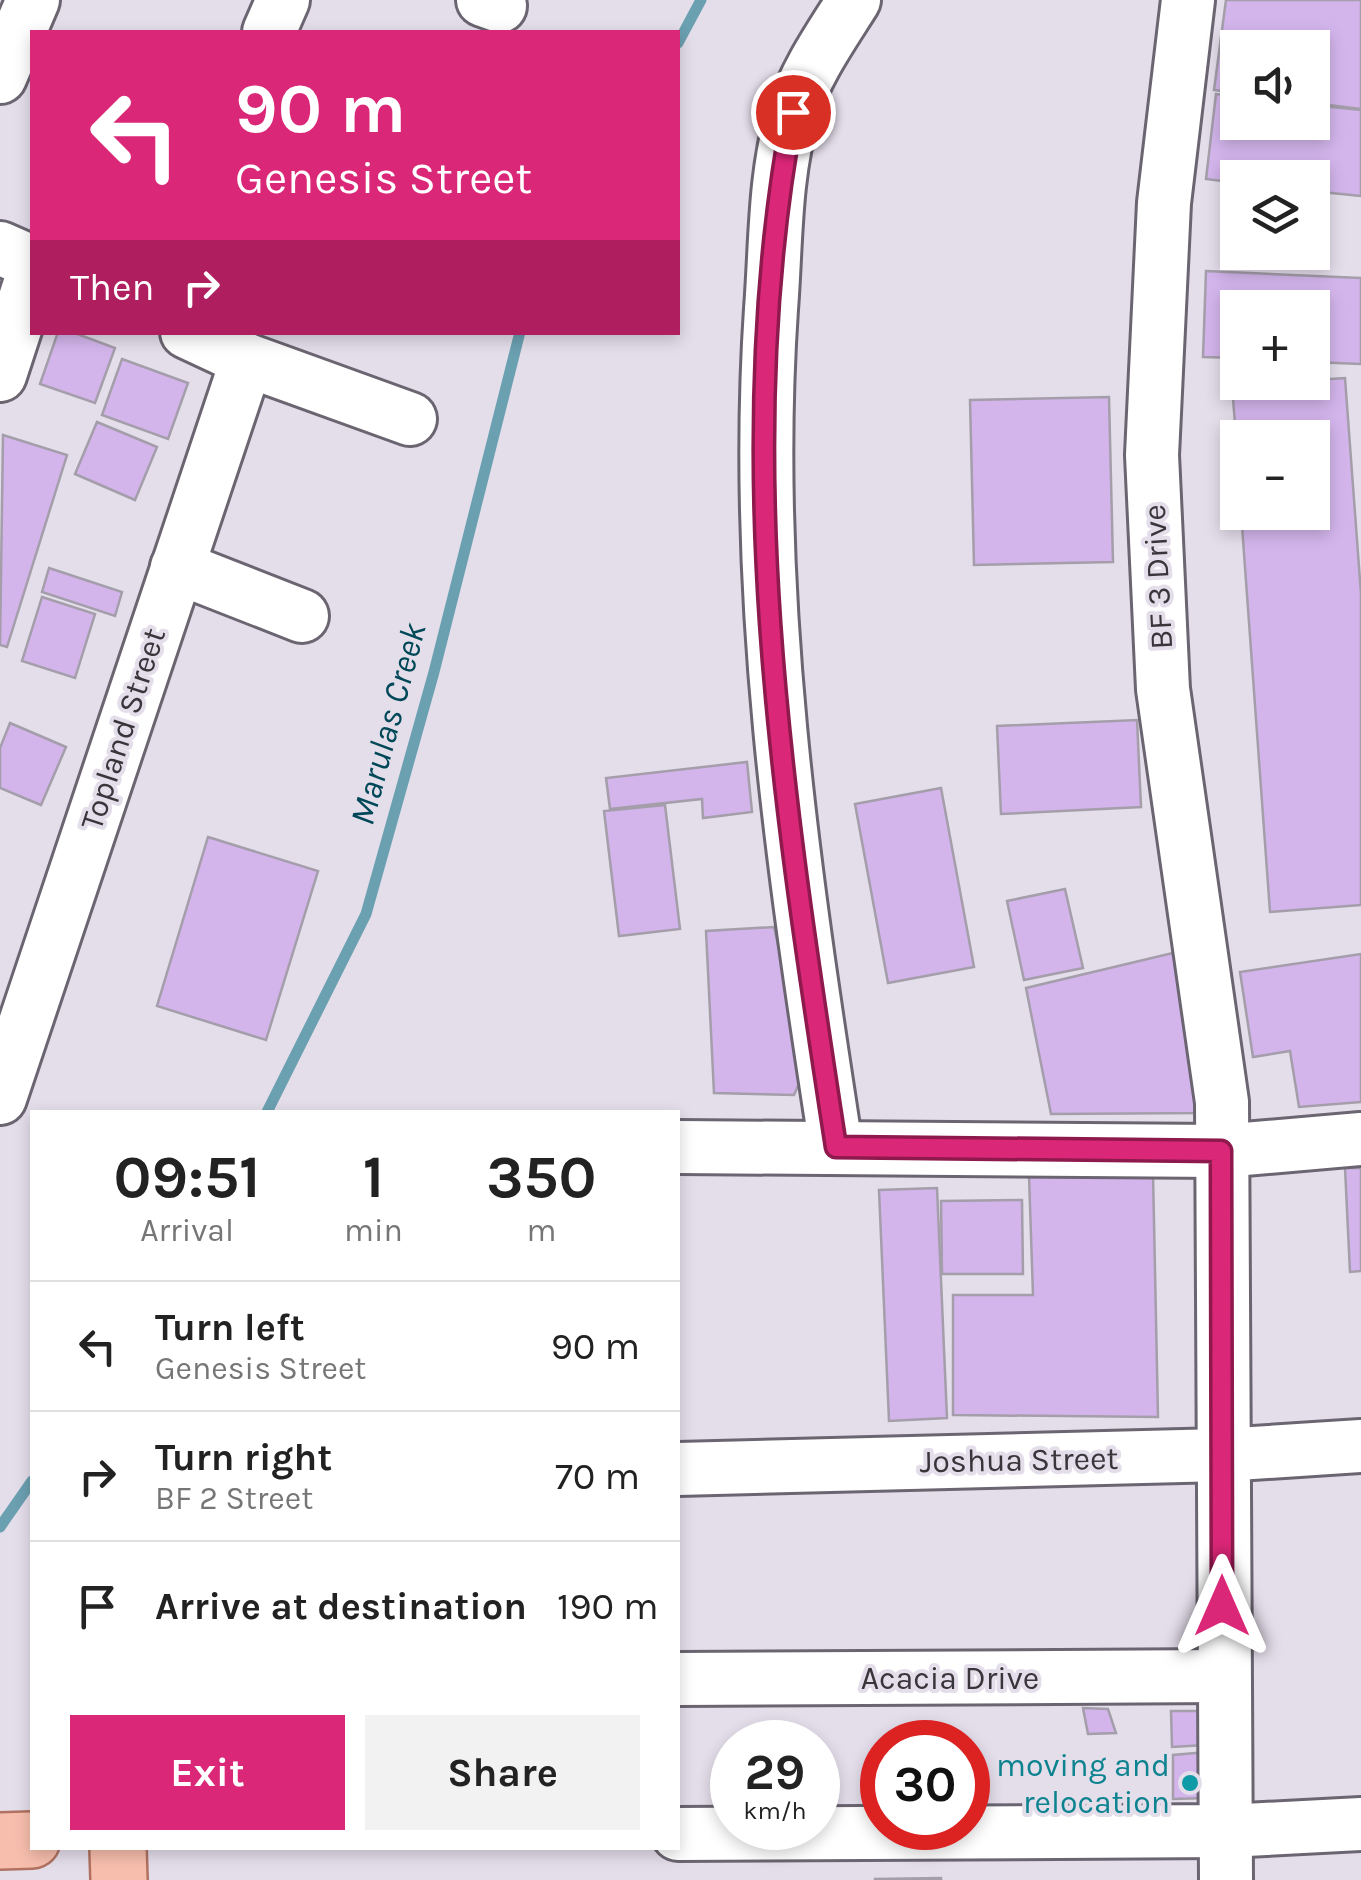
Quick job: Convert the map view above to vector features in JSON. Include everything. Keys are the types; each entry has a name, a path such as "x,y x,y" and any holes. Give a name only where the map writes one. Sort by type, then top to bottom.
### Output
{"main road":[{"path":"0,1841 30,1840"},
{"path":"118,1850 119,1880"}],"street":[{"path":"270,30 283,0"},
{"path":"836,1147 796,885 770,635 765,404 780,183 793,112 822,50 854,0"},
{"name":"BF 3 Drive","path":"1188,0 1164,203 1152,455 1163,690 1219,1068 1226,1856"},
{"path":"0,77 20,7"},
{"path":"0,248 30,261"},
{"path":"0,376 30,283"},
{"path":"193,335 246,360 410,419"},
{"name":"Topland Street","path":"0,1098 246,360"},
{"path":"177,567 302,616"},
{"path":"680,1147 1221,1151 1361,1139"},
{"name":"Joshua Street","path":"680,1469 1222,1455 1361,1446"},
{"name":"Acacia Drive","path":"680,1679 1222,1676"},
{"path":"680,1834 1226,1856 1361,1824"}],"building":[{"path":"1226,0 1361,0 1361,109 1330,105 1330,30 1222,30"},
{"path":"1220,45 1220,91 1214,90"},
{"path":"1216,94 1220,95 1220,140 1330,140 1330,107 1361,110 1361,196 1330,193 1330,160 1220,160 1220,181 1206,179"},
{"path":"1206,271 1361,278 1361,364 1330,363 1330,290 1220,290 1220,357 1203,357"},
{"path":"57,335 80,335 115,348 95,403 40,384"},
{"path":"122,359 188,383 168,439 102,415"},
{"path":"1345,378 1361,594 1361,905 1270,912 1242,530 1330,530 1330,420 1235,420 1233,400 1330,400 1330,379"},
{"path":"1109,397 1113,562 974,565 970,400"},
{"path":"97,422 157,447 135,500 75,474"},
{"path":"3,435 67,455 7,647 0,645"},
{"path":"49,568 122,592 115,616 42,592"},
{"path":"42,597 95,614 75,678 22,661"},
{"path":"1137,720 1141,807 1001,814 997,726"},
{"path":"10,723 66,747 41,805 0,788 0,748"},
{"path":"747,762 752,812 703,818 702,799 610,809 606,778"},
{"path":"941,788 974,967 888,983 855,804"},
{"path":"665,805 680,929 619,936 604,811"},
{"path":"208,837 318,871 266,1040 157,1006"},
{"path":"1065,889 1083,968 1024,980 1007,901"},
{"path":"774,927 806,1068 794,1095 714,1093 706,931"},
{"path":"1181,951 1204,1113 1051,1114 1026,988"},
{"path":"1361,954 1361,1102 1299,1107 1290,1051 1253,1057 1240,972"},
{"path":"1345,1168 1361,1168 1361,1271 1350,1272"},
{"path":"1153,1173 1158,1417 953,1415 953,1295 1033,1295 1029,1176"},
{"path":"937,1188 947,1418 889,1421 879,1190"},
{"path":"1022,1200 1023,1274 942,1274 941,1201"},
{"path":"1083,1708 1108,1709 1116,1733 1088,1734"},
{"path":"1171,1711 1205,1711 1205,1745 1172,1747"},
{"name":"moving and relocation","path":"1206,1752 1209,1798 1173,1799 1173,1755"},
{"path":"875,1879 941,1880 875,1880"}],"waterway":[{"name":"Marulas Creek","path":"680,39 701,0"},
{"name":"Marulas Creek","path":"268,1110 366,914 434,672 519,335"},
{"name":"Marulas Creek","path":"0,1527 30,1484"}],"place":[{"name":"moving and relocation","path":"1190,1783"}],"route":[{"path":"793,112 780,183 765,404 770,635 796,885 836,1147 1221,1151 1222,1606"}]}
